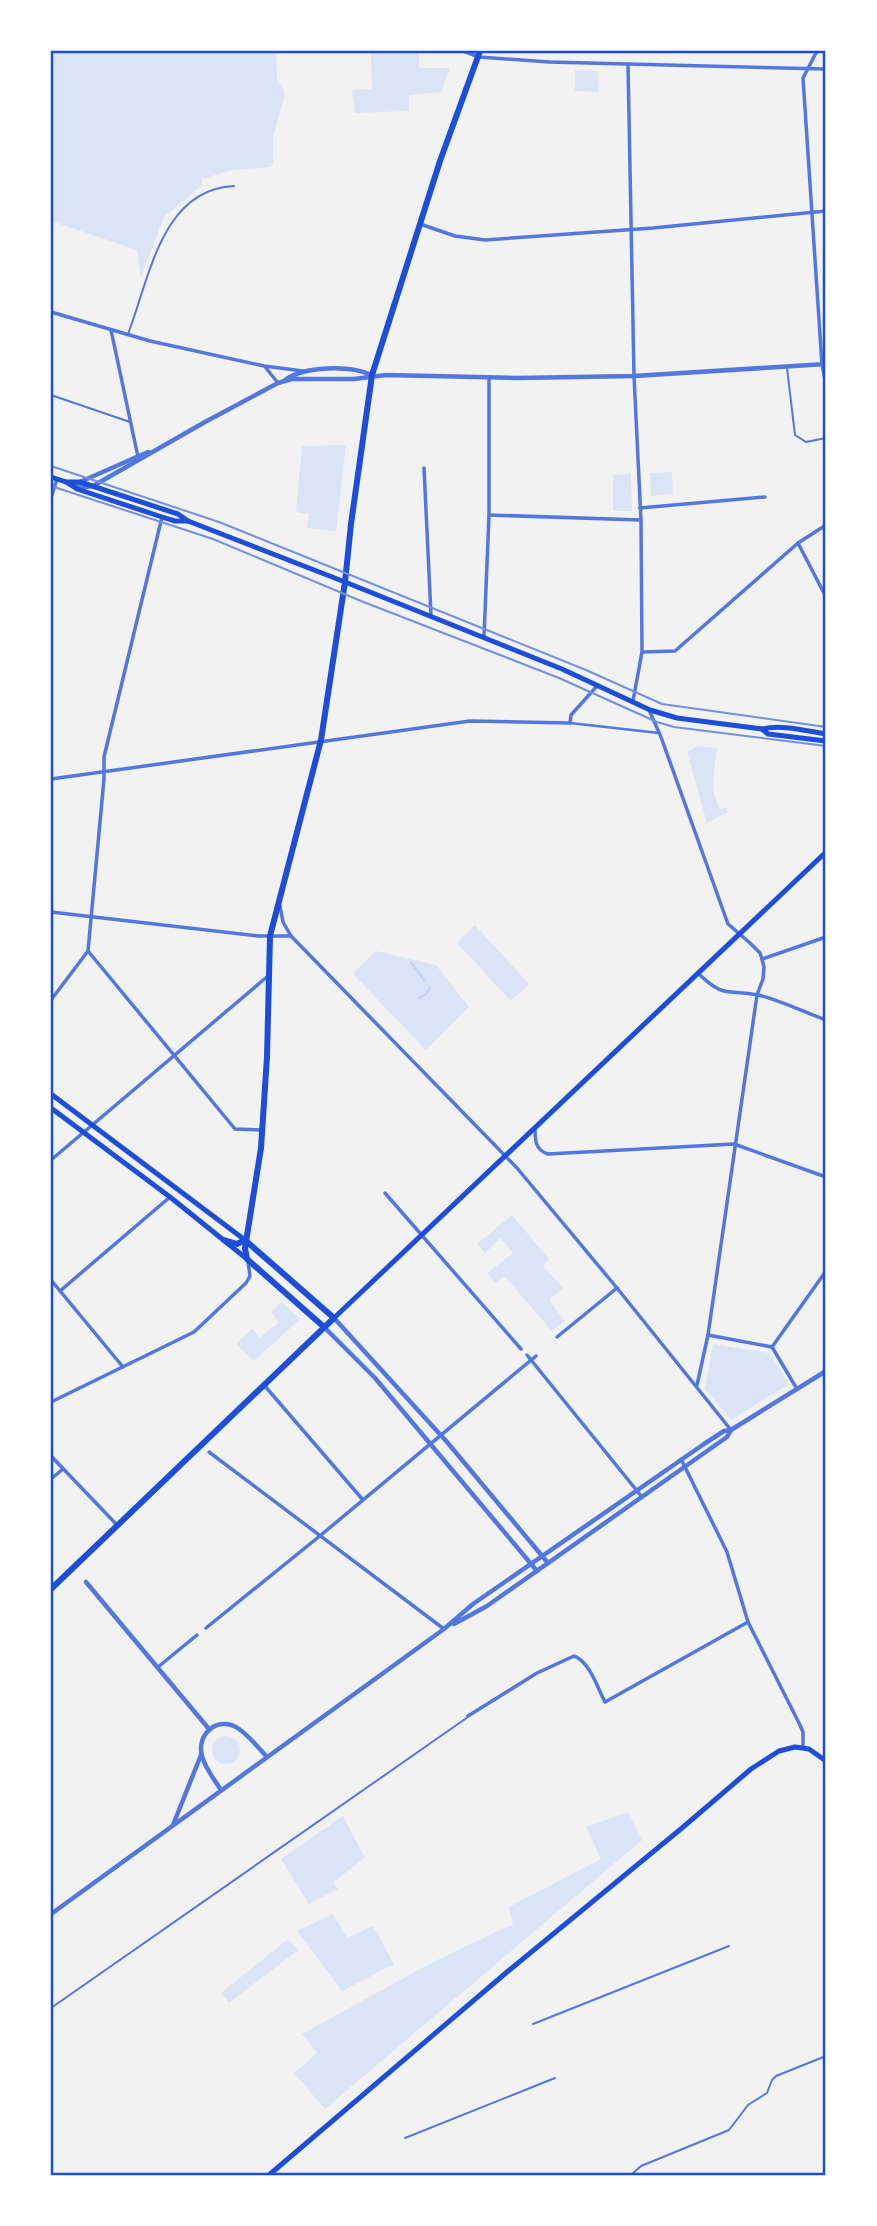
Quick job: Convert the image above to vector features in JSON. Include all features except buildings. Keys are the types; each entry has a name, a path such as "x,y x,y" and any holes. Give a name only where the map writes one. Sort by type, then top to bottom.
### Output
{"main road":[{"path":"247,1259 245,1240 257,1181 262,1130 270,936 321,740 372,375 450,133 481,53"},
{"path":"54,478 77,489 162,517 188,521"},
{"path":"66,482 80,481 178,514 188,521 562,669 650,710 677,718 826,741"},
{"path":"762,730 769,727 826,734"},
{"path":"51,1589 826,852"},
{"path":"51,1094 245,1240 334,1318"},
{"path":"51,1108 225,1240 324,1327"},
{"path":"225,1240 237,1244 245,1240"},
{"path":"269,2175 738,1779 779,1751 792,1747 803,1747 826,1761"}],"street":[{"path":"433,51 628,64 826,69"},
{"path":"817,51 803,78 826,384"},
{"path":"628,64 634,376 641,520 642,652 633,702"},
{"path":"420,224 455,236 478,240 826,211"},
{"path":"51,312 128,335 264,366 303,371 356,369 372,375"},
{"path":"111,330 138,457"},
{"path":"66,482 93,486 285,381 307,378 354,379 372,375 634,376 824,364"},
{"path":"264,366 278,383"},
{"path":"285,381 303,371"},
{"path":"484,639 489,515 489,377"},
{"path":"80,481 165,445"},
{"path":"424,468 431,617"},
{"path":"51,499 54,478"},
{"path":"640,508 765,497"},
{"path":"489,515 641,520"},
{"path":"51,1000 88,951 104,757 162,517"},
{"path":"642,652 675,651 798,543 826,525"},
{"path":"798,543 826,597"},
{"path":"570,723 571,715 597,686"},
{"path":"650,710 728,924 760,953 764,967 757,995 734,1144 708,1335 696,1385"},
{"path":"51,779 470,720 570,723 659,733"},
{"path":"279,900 282,916 291,936 505,1156 617,1288 731,1430"},
{"path":"51,912 291,936"},
{"path":"762,959 826,937"},
{"path":"88,951 235,1129 262,1130"},
{"path":"698,973 720,991 757,995 826,1020"},
{"path":"51,1160 268,976"},
{"path":"535,1127 535,1141 540,1150 548,1154 734,1144 826,1177"},
{"path":"385,1192 521,1349"},
{"path":"60,1291 170,1197"},
{"path":"51,1402 168,1345 205,1323 246,1283 250,1276 247,1259"},
{"path":"772,1347 826,1271"},
{"path":"51,1280 123,1367"},
{"path":"557,1337 617,1288"},
{"path":"334,1318 440,1434 548,1563"},
{"path":"324,1327 375,1378 537,1571"},
{"path":"708,1335 772,1347 797,1389"},
{"path":"527,1355 642,1497"},
{"path":"205,1628 536,1356"},
{"path":"51,1914 531,1563 724,1431 731,1430 826,1371"},
{"path":"264,1385 363,1500"},
{"path":"444,1629 487,1606 727,1437 731,1430"},
{"path":"209,1452 444,1629"},
{"path":"51,1456 118,1526"},
{"path":"681,1459 727,1552 748,1622 797,1717 803,1732 803,1747"},
{"path":"51,1479 63,1469"},
{"path":"86,1582 209,1729"},
{"path":"468,1716 537,1672 574,1656 586,1665 604,1702 748,1622"},
{"path":"158,1667 197,1635"},
{"path":"172,1826 209,1729 219,1723 233,1726 266,1756"},
{"path":"201,1754 221,1790"}],"lane":[{"path":"128,335 160,245 177,213 200,196 224,186 234,186"},
{"path":"786,368 795,435 806,442 826,438"},
{"path":"51,395 131,422"},
{"path":"51,2008 468,1716"},
{"path":"533,2024 729,1946"},
{"path":"631,2175 641,2166 729,2130 748,2105 768,2093 772,2080 780,2074 826,2056"},
{"path":"405,2138 555,2078"}],"shaded area":[{"path":"51,51 276,51 277,79 285,94 273,136 271,167 233,170 202,179 202,185 164,217 141,277 137,250 51,221"},
{"path":"371,51 419,51 419,68 450,68 441,92 409,95 409,111 355,113 352,90 372,89"},
{"path":"575,70 598,71 599,92 575,91"},
{"path":"346,445 336,531 307,528 309,514 296,512 302,446"},
{"path":"672,472 673,494 651,496 650,473"},
{"path":"631,474 632,511 613,511 613,475"},
{"path":"698,746 717,748 715,794 720,809 726,808 728,812 707,823 687,752"},
{"path":"475,925 529,984 511,1001 457,943"},
{"path":"376,951 436,965 469,1007 426,1050 353,974"},
{"path":"512,1215 549,1259 543,1266 563,1288 549,1300 565,1321 552,1331 504,1276 495,1283 487,1273 513,1253 500,1238 485,1253 477,1244"},
{"path":"282,1302 300,1319 254,1361 236,1344 252,1329 260,1338 279,1322 271,1312"},
{"path":"713,1344 769,1353 789,1384 731,1420 705,1389"},
{"path":"226,1736 236,1740 240,1750 236,1760 226,1764 216,1760 212,1750 216,1740"},
{"path":"628,1812 642,1840 325,2109 294,2073 317,2053 302,2034 431,1963 513,1924 509,1907 601,1859 586,1827"},
{"path":"343,1816 365,1858 333,1882 338,1889 309,1904 281,1859"},
{"path":"333,1914 347,1938 373,1926 394,1964 342,1991 297,1931"},
{"path":"288,1939 298,1950 229,2003 221,1993"}],"waterway":[{"path":"411,962 424,980"},
{"path":"419,998 430,988"}],"tram line":[{"path":"51,466 219,522 586,670 662,704 826,727"},
{"path":"51,486 213,539 361,601 559,678 657,722 674,727 826,746"}]}
